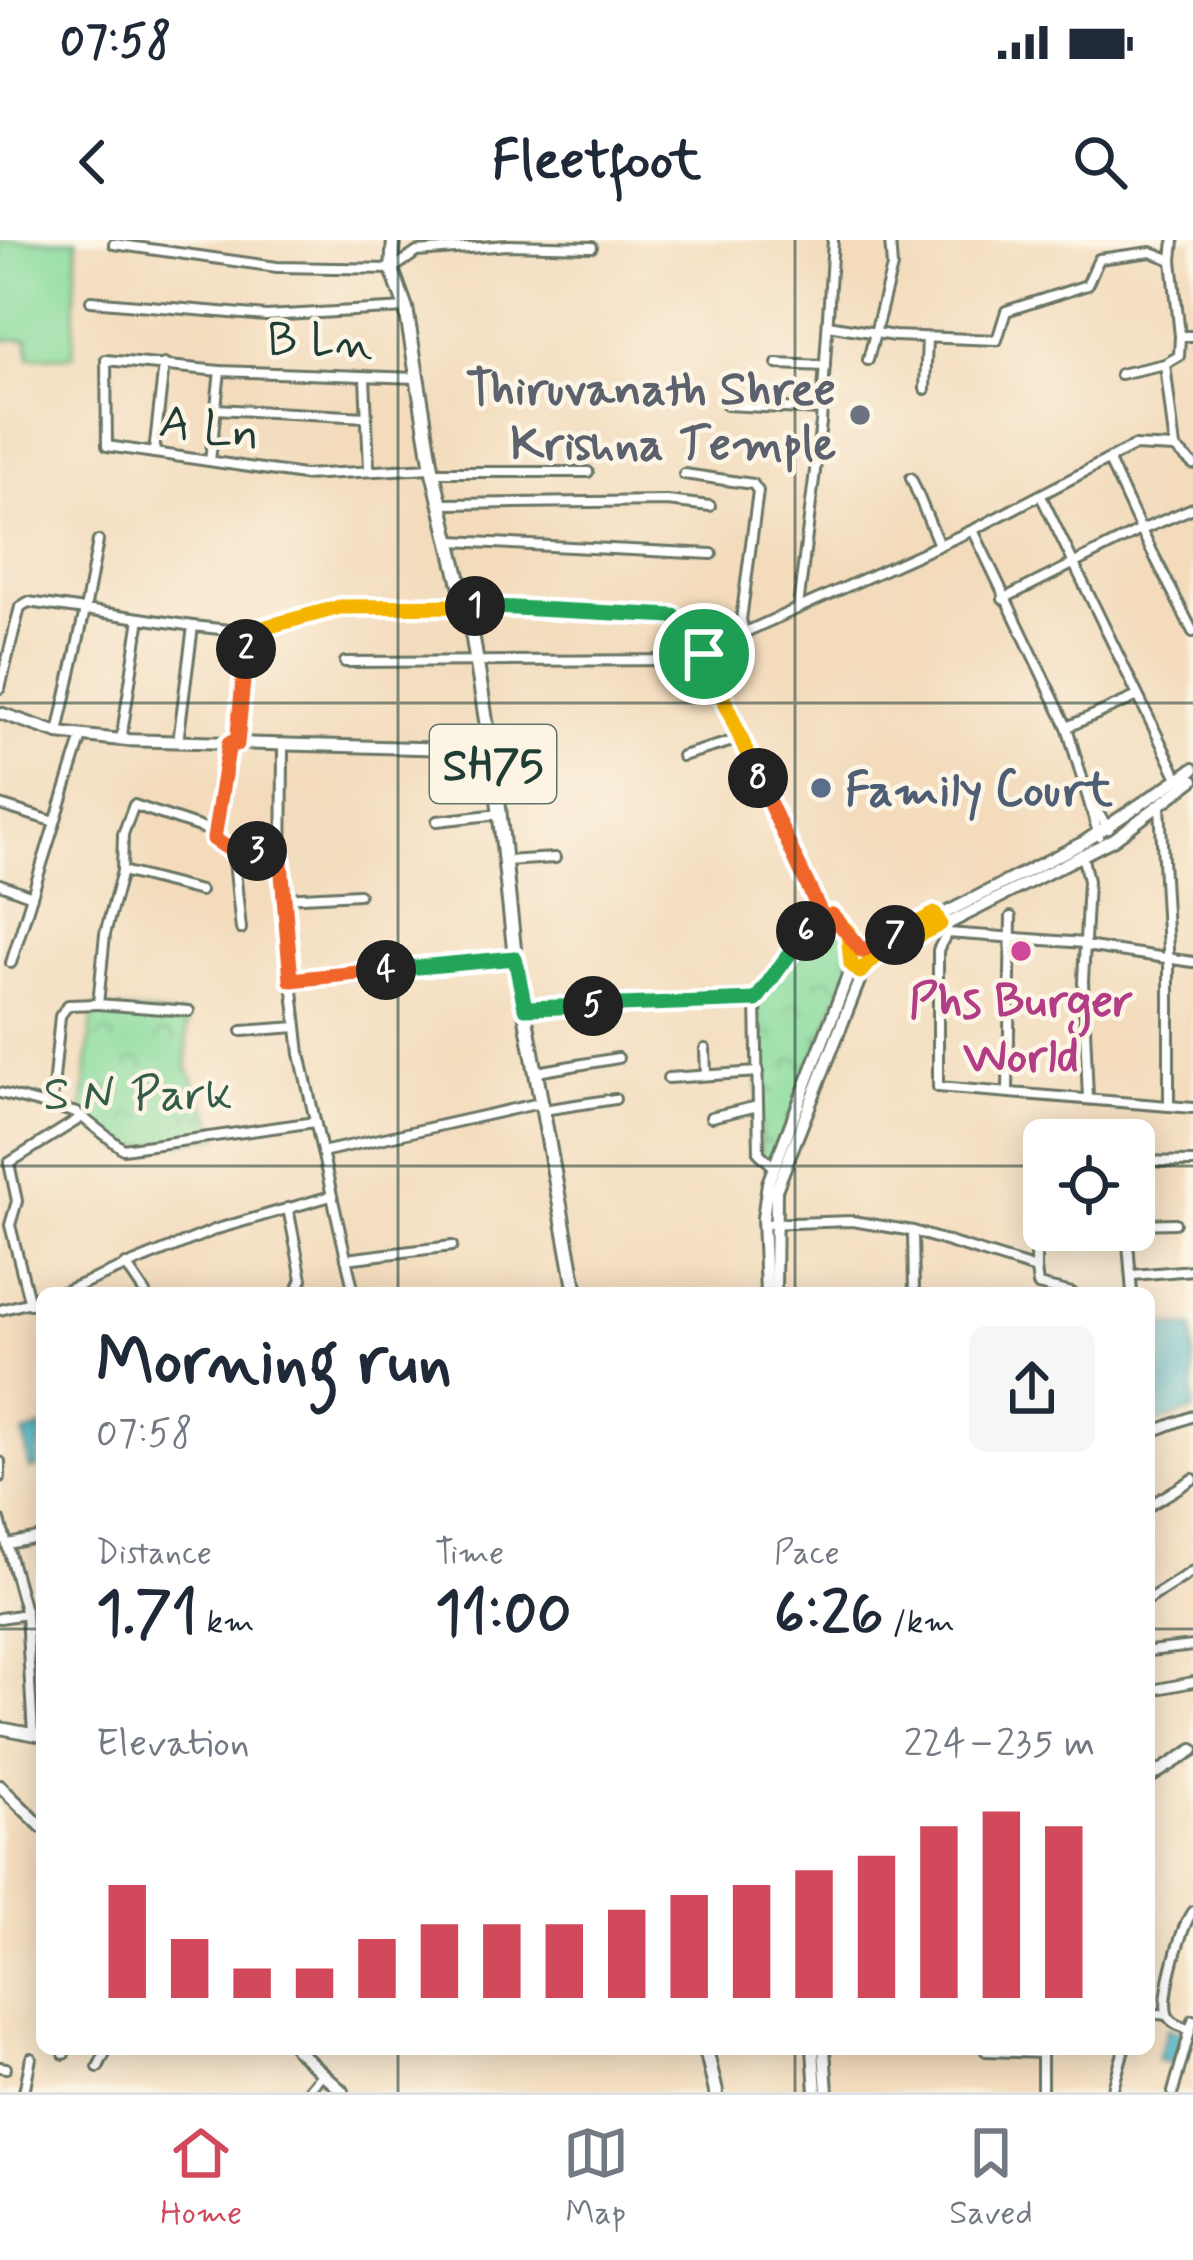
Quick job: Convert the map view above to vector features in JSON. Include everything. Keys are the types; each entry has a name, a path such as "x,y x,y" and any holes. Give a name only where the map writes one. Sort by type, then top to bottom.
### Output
{"main road":[{"name":"SH75","path":"394,240 392,269 406,308 433,470 445,504 491,750 515,958 575,1287"},
{"path":"0,713 58,733 121,740 491,750"},
{"path":"771,1287 767,1224 773,1166 856,968 866,956 1082,854 1193,769"},
{"path":"942,923 1160,806 1193,780"},
{"path":"771,1189 856,968 848,932"},
{"path":"0,1728 36,1735"},
{"path":"1155,1774 1193,1750"},
{"path":"0,1786 36,1821"},
{"path":"302,2055 343,2092"},
{"path":"707,2055 716,2092"},
{"path":"814,2055 817,2092"},
{"path":"824,2055 826,2092"}],"street":[{"path":"798,608 822,410 833,240"},
{"path":"868,360 892,267 890,240"},
{"path":"1121,240 1123,253"},
{"path":"1120,374 1179,356 1174,240"},
{"path":"113,244 277,267 392,269 417,252 508,245 592,247"},
{"path":"827,325 927,338 997,340 1006,311 1087,285 1096,276 1099,259 1123,253 1161,253 1172,260"},
{"path":"91,301 266,316 406,308"},
{"path":"1176,306 1193,306"},
{"path":"1180,336 1193,336"},
{"path":"925,388 927,338"},
{"name":"A Ln","path":"220,371 104,363 107,446 304,475 369,468 588,472"},
{"path":"154,453 164,364"},
{"path":"777,364 825,366"},
{"path":"1165,364 1175,448"},
{"path":"210,461 220,371"},
{"name":"B Ln","path":"220,371 417,378"},
{"path":"365,377 369,468"},
{"path":"727,405 822,410"},
{"path":"215,410 366,417"},
{"path":"345,662 683,660 973,530 1134,446 1175,448 1193,463"},
{"path":"1109,460 1192,625"},
{"path":"684,474 753,484 758,491 741,620 745,634"},
{"path":"911,478 939,545"},
{"path":"1041,496 1179,780"},
{"path":"445,504 667,500 710,506"},
{"path":"1003,599 1193,508"},
{"path":"973,530 1066,727 1106,836"},
{"path":"58,733 98,541"},
{"path":"452,541 712,554"},
{"path":"0,688 20,607 28,602 248,632 340,607 465,606 674,616 704,654 823,918"},
{"path":"121,740 140,618"},
{"path":"178,742 193,626"},
{"path":"248,632 215,844 232,851 280,850"},
{"path":"1066,727 1138,696"},
{"path":"11,963 82,736"},
{"path":"682,756 740,740"},
{"path":"283,747 280,850 297,1027 353,1287"},
{"path":"0,805 55,822"},
{"path":"98,1004 105,934 122,871 123,834 134,805 214,832"},
{"path":"1160,806 1168,958 1168,1105"},
{"path":"437,821 500,814"},
{"path":"232,851 241,928"},
{"path":"1082,854 1088,881 1088,1097"},
{"path":"504,861 555,858"},
{"path":"122,871 200,890"},
{"path":"0,884 32,896"},
{"path":"283,898 359,894"},
{"path":"773,1166 759,1154 756,1000 796,942 823,918 832,915 866,956"},
{"path":"1008,1090 1011,917"},
{"path":"1193,962 942,923 938,950 938,1087 1193,1108"},
{"path":"291,980 515,958"},
{"path":"525,1008 756,1000"},
{"path":"51,1110 60,1016 68,1005 189,1011"},
{"path":"242,1031 297,1027"},
{"path":"705,1049 706,1076"},
{"path":"536,1072 618,1058"},
{"path":"668,1078 758,1072"},
{"path":"0,1094 82,1117 123,1149 315,1122"},
{"path":"322,1153 542,1106 615,1099"},
{"path":"711,1117 758,1106"},
{"path":"30,1304 10,1225 17,1201 5,1161 82,1117"},
{"path":"1155,1161 1193,1162"},
{"path":"74,1287 331,1196"},
{"path":"288,1208 302,1279 299,1287"},
{"path":"767,1224 842,1220 913,1231 1036,1269"},
{"path":"1155,1225 1175,1223"},
{"path":"913,1231 914,1287"},
{"path":"346,1258 452,1246"},
{"path":"1037,1251 1038,1285 1046,1287"},
{"path":"1132,1251 1132,1287"},
{"path":"126,1265 141,1287"},
{"path":"1133,1275 1193,1270"},
{"path":"0,1310 36,1302"},
{"path":"1155,1430 1193,1416"},
{"path":"0,1462 0,1477"},
{"path":"1155,1502 1193,1479"},
{"path":"0,1520 26,1614 36,1713"},
{"path":"8,1544 36,1538"},
{"path":"1155,1595 1193,1571"},
{"path":"0,1618 26,1614"},
{"path":"1155,1650 1193,1646"},
{"path":"30,1648 36,1648"},
{"path":"1155,1689 1193,1682"},
{"path":"1167,2015 1175,1956 1193,1911"},
{"path":"1155,2014 1191,2025 1173,2092"},
{"path":"98,2067 104,2055"},
{"path":"1042,2055 1042,2092"},
{"path":"1112,2092 1122,2055"},
{"path":"23,2092 31,2058"},
{"path":"307,2092 322,2074"}],"green space":[{"path":"0,240 77,240 73,356 29,357 28,339 0,340"},
{"path":"832,915 847,932 851,964 773,1165 761,1158 756,1001 796,942"},
{"name":"S N Park","path":"93,1007 187,1017 187,1067 220,1136 123,1149 82,1117"}],"water":[{"path":"1155,1324 1193,1327 1193,1411 1155,1423"},
{"path":"36,1429 36,1468 30,1469 24,1434"},
{"path":"1168,2028 1184,2032 1175,2064 1157,2060"}],"waterway":[{"path":"1155,1438 1193,1422"}],"place":[{"name":"Thiruvanath Shree Krishna Temple","path":"860,415"},
{"name":"Family Court","path":"821,788"},
{"name":"Phs Burger World","path":"1021,951"}],"route":[{"path":"704,654 689,628 674,616 641,611 340,607 248,632 237,744 229,743 226,789 214,839 215,844 232,851 280,850 291,980 515,958 525,1008 756,1000 796,942 823,918 832,915 848,932 851,964 860,972 874,958 940,924 935,914 862,951 848,932 832,915 823,918 704,654"}]}
